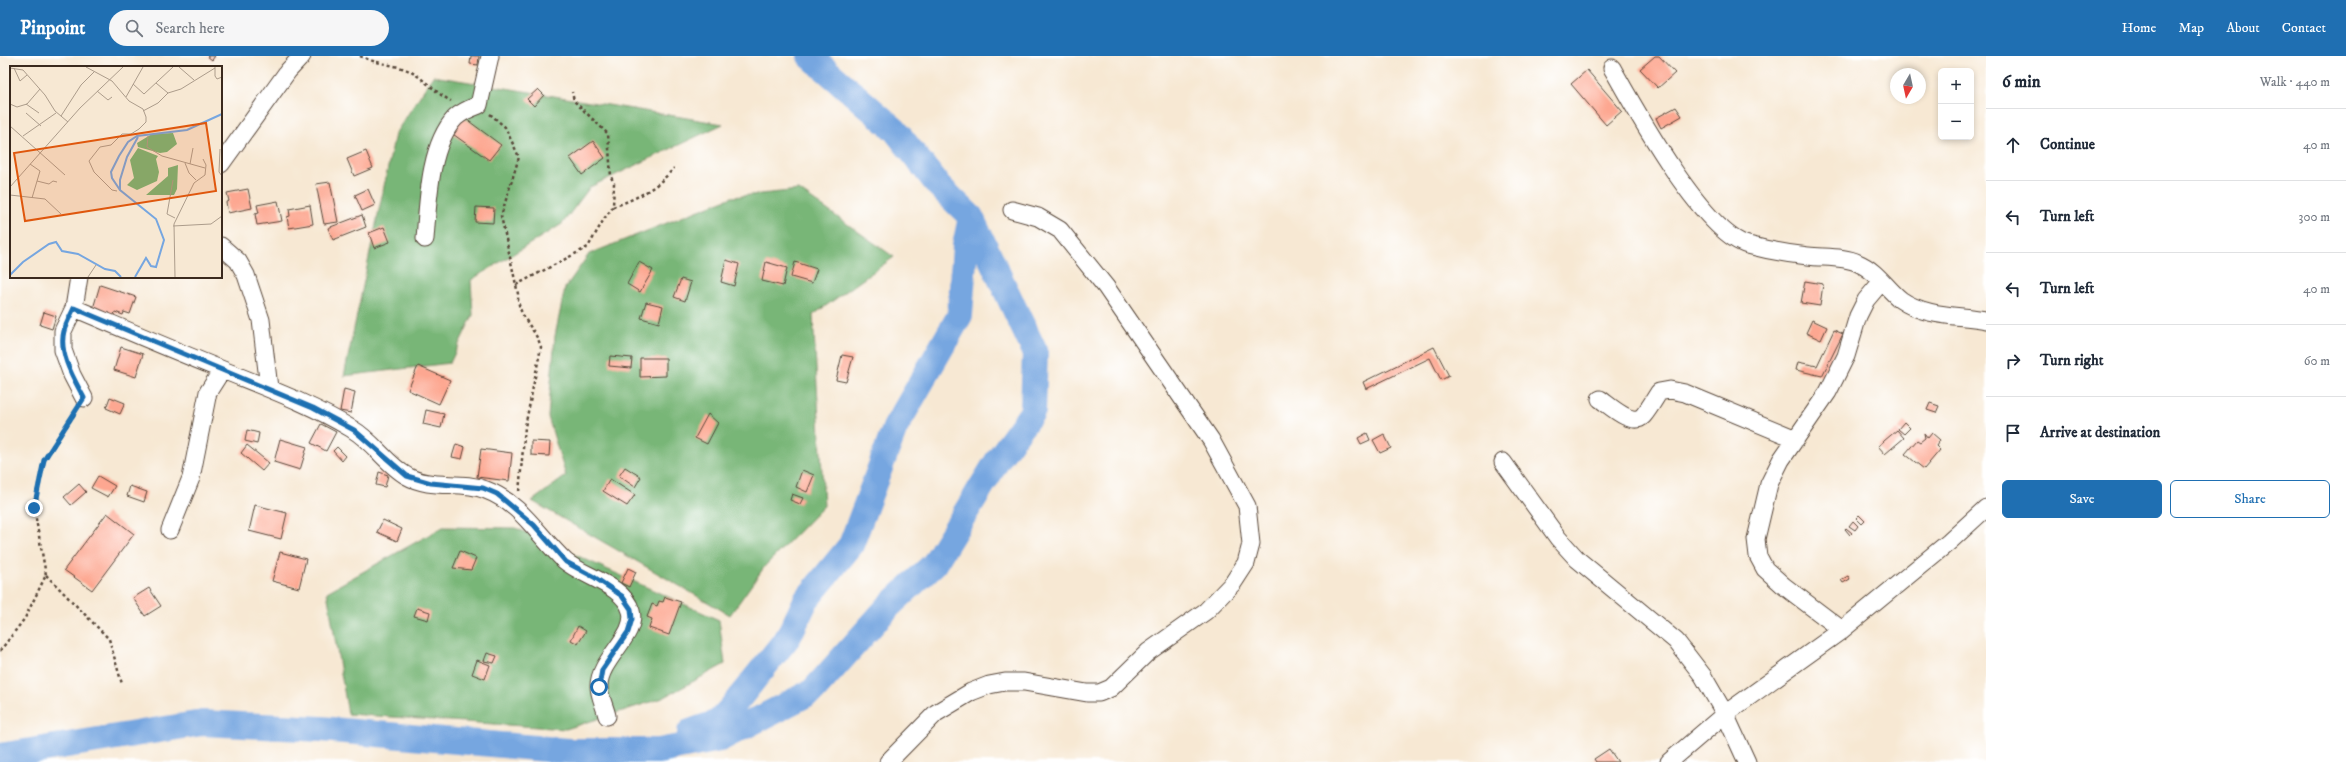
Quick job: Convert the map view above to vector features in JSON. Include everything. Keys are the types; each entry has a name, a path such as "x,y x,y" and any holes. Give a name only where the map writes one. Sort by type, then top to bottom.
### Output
{"street":[{"path":"222,163 288,70 302,56"},
{"path":"425,239 430,187 435,159 444,135 455,118 473,107 490,56"},
{"path":"1612,68 1652,140 1685,185 1728,234 1746,244 1806,256 1857,262 1871,269 1902,300 1921,309 1986,320"},
{"path":"888,762 936,713 971,692 983,687 1005,682 1024,682 1087,693 1099,693 1111,688 1148,652 1206,611 1233,583 1246,563 1251,544 1247,506 1211,440 1106,287 1060,230 1038,217 1012,210"},
{"path":"222,247 238,261 246,275 261,320 269,388"},
{"path":"79,278 74,308 64,331 63,350 72,376 84,398"},
{"path":"1842,630 1784,586 1765,569 1758,556 1756,539 1769,484 1781,460 1828,392 1846,356 1858,316 1866,300 1882,281"},
{"path":"74,308 269,388 313,408 354,430 407,476 431,483 483,488 497,494 534,525 566,562 594,577 622,596 631,609 632,619 628,632 602,670 599,687 607,716"},
{"path":"170,530 192,478 208,392 222,370"},
{"path":"1600,399 1630,418 1638,419 1643,416 1659,392 1670,390 1685,393 1796,439"},
{"path":"1504,462 1558,538 1577,559 1676,641 1703,676 1724,714 1747,762"},
{"path":"1670,762 1724,714 1842,630 1949,542 1986,508"}],"path":[{"path":"360,56 405,69 415,75 438,94 473,107 505,127 519,157 501,216 521,315 538,337 541,347 525,427 517,510"},
{"path":"572,92 574,101 608,134 611,177 614,183 613,207"},
{"path":"516,285 588,247 604,219 613,207 638,198 652,189 674,168"},
{"path":"84,398 44,460 34,508 46,575 109,639 122,684"},
{"path":"0,651 25,618 46,575"}],"green space":[{"path":"433,76 723,124 590,187 562,224 471,280 473,315 450,363 344,376 395,134"},
{"path":"799,190 894,257 813,315 824,506 765,566 730,615 532,501 566,476 548,417 555,336 565,288 589,254 732,197"},
{"path":"443,527 516,528 719,620 725,664 663,698 566,729 348,714 327,592"}],"building":[{"path":"207,56 215,56 212,60"},
{"path":"471,56 479,56 478,65 470,64"},
{"path":"1655,56 1659,56 1675,73 1658,88 1640,69"},
{"path":"1587,70 1622,111 1606,125 1571,84"},
{"path":"538,89 544,95 534,106 527,99"},
{"path":"1676,107 1682,116 1661,128 1656,118"},
{"path":"462,116 501,145 489,160 450,132"},
{"path":"593,141 605,158 582,175 570,158"},
{"path":"366,151 373,168 354,176 347,159"},
{"path":"330,182 338,222 324,224 316,184"},
{"path":"248,189 252,208 228,213 226,202 229,201 227,193"},
{"path":"368,189 375,205 362,211 355,195"},
{"path":"278,201 282,221 257,225 255,214 259,213 257,205"},
{"path":"310,205 313,224 289,228 287,217 290,216 289,209"},
{"path":"476,207 494,208 493,223 475,222"},
{"path":"362,215 366,227 333,240 328,228"},
{"path":"384,227 390,242 374,248 369,233"},
{"path":"726,260 739,264 734,286 721,282"},
{"path":"639,262 653,270 640,292 627,284"},
{"path":"766,262 787,268 783,286 762,281"},
{"path":"795,262 817,269 812,283 791,277"},
{"path":"681,279 691,282 685,301 674,297"},
{"path":"1805,281 1823,284 1820,306 1801,303"},
{"path":"100,285 136,297 130,314 124,312 123,315 115,312 113,318 92,312"},
{"path":"646,302 663,306 659,323 641,318"},
{"path":"44,312 56,316 52,329 40,325"},
{"path":"1812,320 1827,327 1821,340 1806,333"},
{"path":"1834,330 1843,334 1822,376 1796,370 1798,362 1817,366"},
{"path":"121,347 143,354 136,377 114,370"},
{"path":"1434,347 1449,376 1441,380 1430,358 1366,389 1363,382"},
{"path":"842,355 853,357 846,382 836,380"},
{"path":"610,356 632,358 631,368 609,366"},
{"path":"640,358 666,358 666,376 640,377"},
{"path":"418,366 450,380 439,404 408,390"},
{"path":"344,389 355,392 351,413 340,411"},
{"path":"110,397 125,403 120,414 106,408"},
{"path":"1930,403 1939,406 1936,413 1927,410"},
{"path":"426,410 444,414 441,428 423,424"},
{"path":"708,414 718,423 707,444 695,438"},
{"path":"1904,422 1910,428 1904,434 1898,429"},
{"path":"321,424 336,432 326,451 311,443"},
{"path":"247,430 259,433 257,444 245,441"},
{"path":"1897,430 1904,438 1885,454 1878,446"},
{"path":"1367,433 1370,440 1361,444 1358,438"},
{"path":"1924,433 1928,438 1932,433 1940,440 1936,446 1940,450 1924,469 1905,454 1917,440 1920,442 1925,438"},
{"path":"1384,434 1391,448 1380,453 1373,440"},
{"path":"280,439 307,447 300,470 274,462"},
{"path":"531,441 550,442 549,456 531,455"},
{"path":"456,444 465,447 462,459 452,457"},
{"path":"247,445 269,463 262,471 241,453"},
{"path":"337,447 346,456 342,461 333,451"},
{"path":"481,449 512,453 509,481 477,477"},
{"path":"625,467 641,477 635,487 619,476"},
{"path":"802,470 814,475 807,492 796,487"},
{"path":"379,472 388,475 385,487 376,485"},
{"path":"98,476 115,486 108,497 91,488"},
{"path":"610,479 635,495 627,506 603,491"},
{"path":"79,484 86,492 71,505 64,497"},
{"path":"130,486 147,492 144,502 127,496"},
{"path":"792,494 803,498 800,504 790,500"},
{"path":"255,505 287,513 281,539 249,531"},
{"path":"107,513 134,534 92,590 64,570"},
{"path":"1859,515 1865,521 1862,524 1856,518"},
{"path":"383,520 402,529 397,541 377,532"},
{"path":"1853,521 1858,526 1855,530 1849,526"},
{"path":"1846,528 1852,533 1850,535 1845,529"},
{"path":"460,551 476,558 471,570 453,568"},
{"path":"280,552 306,559 299,588 272,581"},
{"path":"628,568 636,572 629,587 621,583"},
{"path":"1848,576 1850,579 1843,583 1841,580"},
{"path":"149,588 161,606 145,616 133,598"},
{"path":"665,597 681,602 669,635 649,628 652,619 647,617 652,604 657,606 659,601 663,602"},
{"path":"417,608 430,612 428,620 414,616"},
{"path":"578,626 586,631 578,644 571,640"},
{"path":"487,653 497,656 494,663 484,661"},
{"path":"477,660 490,665 485,679 472,674"},
{"path":"1609,749 1618,762 1596,762 1594,759"}],"waterway":[{"path":"0,756 202,723 321,729 569,751 659,751 720,739 813,691 888,607 934,564 999,458 1033,411 1035,352 971,217 938,185 895,130 810,56"},
{"path":"690,732 718,722 732,707 789,636 806,600 851,545 895,428 960,315 965,246 971,217"}],"route":[{"path":"34,508 44,460 84,398 72,376 63,350 64,331 74,308 269,388 313,408 354,430 407,476 422,482 483,488 497,494 534,525 566,562 594,577 622,596 631,609 632,619 628,632 612,653 602,670 599,687"}]}
